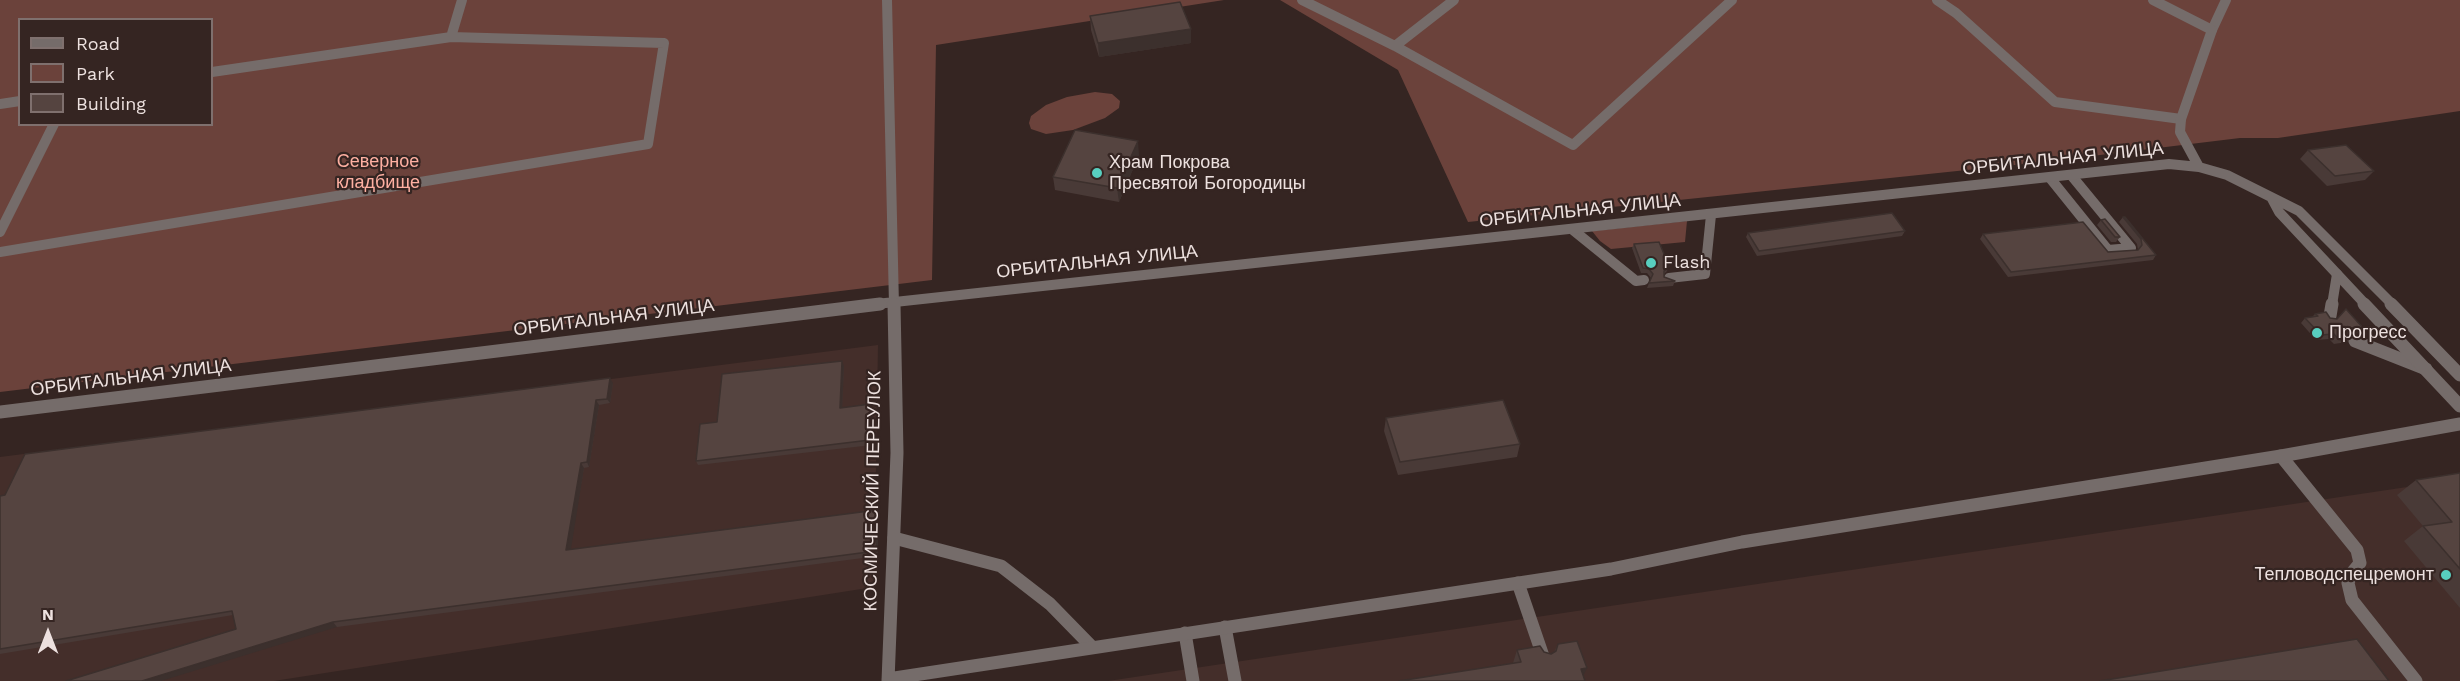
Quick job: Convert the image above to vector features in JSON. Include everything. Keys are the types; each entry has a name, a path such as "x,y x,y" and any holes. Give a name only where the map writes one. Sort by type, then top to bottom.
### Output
{"street":[{"path":"451,37 462,0"},
{"name":"КОСМИЧЕСКИЙ ПЕРЕУЛОК","path":"886,680 897,453 887,0"},
{"path":"1302,0 1395,46 1573,145 1732,0"},
{"path":"1395,46 1454,0"},
{"path":"1937,0 1956,13 2055,102 2181,119"},
{"path":"2153,0 2212,30"},
{"path":"2199,167 2180,132 2181,119 2212,30 2226,0"},
{"path":"0,252 648,144 664,43 451,37 213,72"},
{"path":"0,104 18,101"},
{"path":"0,232 53,126"},
{"name":"ОРБИТАЛЬНАЯ УЛИЦА","path":"0,412 892,302 1863,199 2169,164 2199,167 2227,175 2299,211 2460,375"},
{"path":"2050,178 2108,250 2131,248 2071,175"},
{"path":"2271,196 2279,212 2460,406"},
{"path":"1670,278 1705,274 1711,215"},
{"path":"1573,230 1636,281 1644,280"},
{"path":"2330,316 2337,274"},
{"path":"2355,341 2426,369"},
{"path":"886,680 1092,646 1611,569 1742,542 2281,456 2460,424"},
{"path":"2281,456 2357,550 2360,563 2351,574 2348,583 2352,600 2416,681"},
{"path":"894,538 1001,566 1050,604 1092,646"},
{"path":"1518,583 1544,659"},
{"path":"1225,627 1234,681"},
{"path":"1185,633 1192,681"}],"shaded area":[{"path":"878,345 874,587 274,681 0,681 0,457"},
{"path":"2454,480 2460,487 2460,681 1108,681"}],"green space":[{"name":"Северное кладбище","path":"0,0 1224,0 936,45 932,280 0,392"},
{"path":"1280,0 2460,0 2460,111 2278,138 2240,138 2034,163 1468,222 1398,70"},
{"path":"1095,92 1112,94 1120,101 1119,108 1105,118 1073,130 1046,134 1031,129 1029,123 1031,116 1046,105 1067,97"},
{"path":"1687,221 1685,242 1611,249 1592,231"}],"building":[{"path":"1180,2 1191,29 1098,43 1090,16"},
{"name":"Храм Покрова Пресвятой Богородицы","path":"1075,130 1138,141 1117,188 1053,177"},
{"path":"2346,145 2374,171 2335,176 2308,150"},
{"path":"1892,213 1905,231 1759,251 1748,233"},
{"path":"2123,217 2156,255 2011,272 1983,234 2083,222 2108,252 2138,250 2142,245 2141,239"},
{"path":"2105,219 2120,237 2115,237 2101,220"},
{"name":"Flash","path":"1659,242 1669,266 1664,271 1664,277 1675,281 1649,283 1653,274 1649,269 1643,268 1634,244"},
{"path":"2346,309 2363,328 2355,329 2351,337 2338,339 2334,334 2321,335 2305,318 2326,312 2330,318 2337,319"},
{"path":"842,361 840,408 871,404 870,440 696,461 700,424 717,422 722,374"},
{"path":"610,378 607,399 596,400 587,462 581,463 566,550 877,510 876,551 333,622 142,681 66,681 236,629 232,611 0,649 0,496 5,495 25,454"},
{"path":"1503,400 1520,444 1400,462 1386,418"},
{"path":"2460,473 2460,569 2423,526 2452,522 2416,480"},
{"path":"2357,639 2389,681 2100,681"},
{"path":"1577,641 1587,668 1581,669 1585,681 1399,681 1521,662 1517,650 1540,646 1544,652 1551,654 1556,651 1558,644"}],"place":[{"name":"Храм Покрова Пресвятой Богородицы","path":"1097,173"},
{"name":"Flash","path":"1651,263"},
{"name":"Прогресс","path":"2317,333"},
{"name":"Тепловодспецремонт","path":"2446,575"}]}
